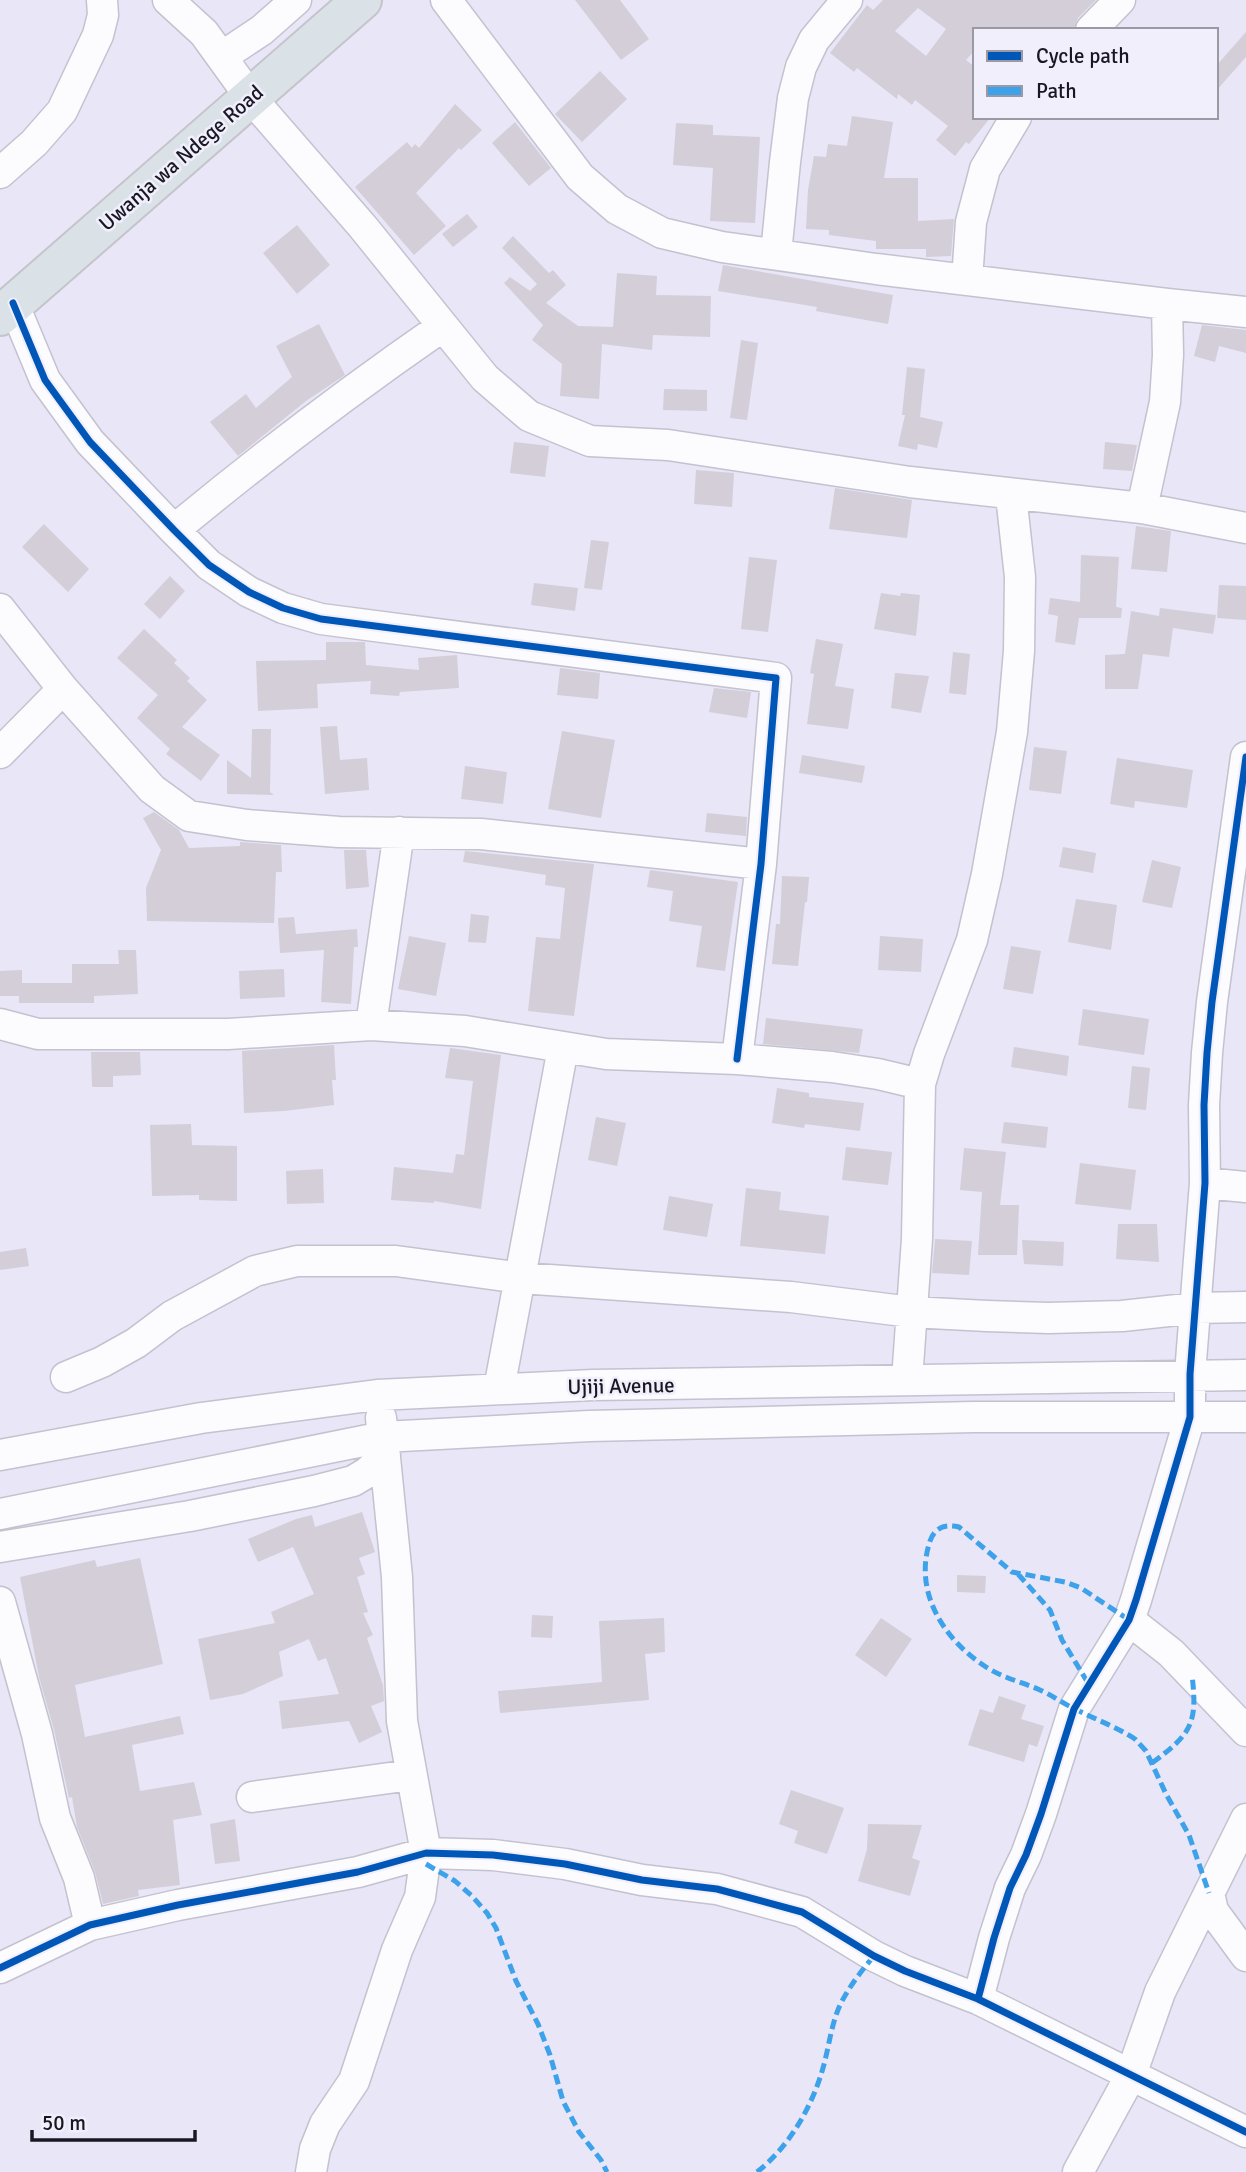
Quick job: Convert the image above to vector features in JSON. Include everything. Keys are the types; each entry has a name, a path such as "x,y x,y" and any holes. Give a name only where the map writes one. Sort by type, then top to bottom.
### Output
{"main road":[{"name":"Uwanja wa Ndege Road","path":"7,309 362,0"}],"street":[{"path":"0,173 34,143 62,111 98,35 103,15 102,0"},
{"path":"168,0 204,33 251,98 355,218 485,378 529,416 590,441 668,445 910,482 1142,508 1246,528"},
{"path":"223,56 262,30 296,0"},
{"path":"446,0 580,177 617,209 662,233 722,247 967,280 1246,312"},
{"path":"776,254 788,136 800,67 814,40 847,0"},
{"path":"1093,28 1120,0"},
{"path":"967,280 971,222 985,169 1015,119"},
{"path":"1142,508 1165,402 1167,304"},
{"path":"7,309 45,380 90,442 209,565 249,592 283,608 321,619 776,678 761,864 737,1059"},
{"path":"174,530 355,386 443,326"},
{"path":"906,1380 917,1239 920,1083 972,940 987,874 1012,732 1019,651 1020,577 1011,495"},
{"path":"0,609 63,689 152,789 189,816 247,825 339,831 481,834 761,864"},
{"path":"0,752 63,689"},
{"path":"978,1999 993,1938 1010,1888 1041,1814 1074,1709 1129,1620 1190,1417 1190,1374 1205,1183 1204,1105 1207,1053 1236,906 1246,757"},
{"path":"371,1026 399,832"},
{"path":"0,1024 38,1034 228,1034 371,1026 465,1031 563,1048 654,1057 737,1059 832,1067 920,1083"},
{"path":"499,1389 563,1048"},
{"path":"1205,1183 1246,1187"},
{"path":"66,1377 102,1363 136,1343 172,1316 255,1271 297,1261 396,1261 520,1278 791,1297 911,1312 1049,1318 1122,1316 1196,1308 1236,1307 1246,1284"},
{"name":"Ujiji Avenue","path":"0,1455 201,1418 377,1395 499,1389 1246,1375"},
{"path":"311,2172 315,2149 326,2124 354,2081 397,1950 420,1897 426,1853 402,1721 397,1577 377,1395"},
{"path":"0,1514 384,1446 589,1426 973,1417 1246,1417"},
{"path":"0,1547 190,1516 353,1482 368,1472 384,1446"},
{"path":"0,1602 37,1734 55,1818 79,1878 90,1925"},
{"path":"1129,1620 1171,1653 1246,1731"},
{"path":"252,1797 411,1775"},
{"path":"1078,2172 1131,2075 1160,1992 1246,1819"},
{"path":"0,1968 90,1925 178,1905 358,1872 426,1853 493,1855 565,1864 642,1880 717,1889 802,1912 874,1956 978,1999 1246,2132"},
{"path":"1209,1893 1213,1911 1246,1956"}],"building":[{"path":"575,0 620,0 649,39 621,60"},
{"path":"883,0 1096,0 1078,18 1075,28 973,28 973,52 966,60 973,65 973,119 989,119 955,156 936,140 948,126 915,100 912,105 898,94 897,99 857,68 854,72 830,53 867,5 873,10","holes":["918,8 946,29 926,56 895,31"]},
{"path":"1246,32 1246,57 1218,89 1218,64"},
{"path":"600,71 627,99 582,142 555,114"},
{"path":"455,104 482,130 461,150 459,148 416,193 446,226 414,255 355,187 407,142 412,148 415,144 419,148"},
{"path":"852,116 893,122 884,178 918,178 918,221 954,219 951,256 926,257 926,249 876,249 876,241 829,235 829,230 806,229 808,190 814,156 826,157 828,144 847,146"},
{"path":"515,122 551,168 529,186 492,143"},
{"path":"676,123 713,125 713,135 760,137 755,223 710,221 713,168 673,165"},
{"path":"467,214 478,227 453,247 442,234"},
{"path":"297,225 330,265 297,294 263,253"},
{"path":"513,236 549,273 553,270 566,285 546,303 578,326 613,327 617,273 657,276 656,295 711,296 710,337 653,335 652,350 602,344 599,399 560,396 562,364 532,340 543,325 504,283 510,277 530,291 537,284 502,248"},
{"path":"723,265 893,295 888,324 816,311 817,307 718,291"},
{"path":"319,324 345,375 306,401 238,456 210,422 246,394 256,408 292,377 276,346"},
{"path":"1202,325 1246,330 1246,353 1219,346 1215,362 1194,356"},
{"path":"741,340 758,343 747,420 730,418"},
{"path":"907,367 925,369 920,417 943,422 937,448 918,444 917,450 898,446 905,415 902,415"},
{"path":"664,389 707,390 707,411 663,410"},
{"path":"514,442 549,446 545,477 510,473"},
{"path":"1105,442 1137,445 1132,471 1103,469"},
{"path":"696,470 734,473 732,507 694,504"},
{"path":"835,488 912,500 907,538 829,529"},
{"path":"44,524 89,569 68,592 22,547"},
{"path":"1136,526 1171,531 1167,572 1131,569"},
{"path":"591,540 609,542 602,590 584,588"},
{"path":"1081,555 1119,557 1116,607 1122,608 1121,618 1079,618 1075,645 1055,642 1058,616 1048,614 1050,598 1080,602"},
{"path":"749,557 777,560 768,632 741,629"},
{"path":"170,576 185,591 160,619 144,604"},
{"path":"534,583 578,588 575,611 531,605"},
{"path":"1219,585 1246,586 1246,620 1217,618"},
{"path":"881,593 920,595 916,636 874,629"},
{"path":"1160,608 1216,615 1213,634 1173,628 1169,657 1143,654 1138,689 1105,689 1105,655 1125,654 1131,611 1159,616"},
{"path":"144,629 177,660 174,663 190,678 187,681 207,700 182,727 220,755 201,781 166,754 170,749 137,718 158,695 117,658"},
{"path":"816,639 843,644 835,686 854,689 848,729 807,724 814,674 810,673"},
{"path":"326,642 365,642 366,665 419,670 418,658 457,655 459,688 400,692 399,696 370,694 371,681 317,684 318,708 258,711 256,661 326,660"},
{"path":"953,652 970,654 966,695 949,693"},
{"path":"560,668 600,673 598,699 557,695"},
{"path":"895,673 929,676 921,713 891,708"},
{"path":"714,688 751,692 747,718 709,712"},
{"path":"337,726 340,760 367,758 369,790 325,794 320,727"},
{"path":"252,729 271,729 270,792 274,795 227,794 227,760 251,778"},
{"path":"562,731 615,740 601,818 548,809"},
{"path":"1034,747 1067,751 1061,794 1029,790"},
{"path":"802,755 865,766 862,783 799,773"},
{"path":"1117,758 1193,770 1187,808 1135,801 1134,808 1110,804"},
{"path":"465,766 507,772 503,804 461,799"},
{"path":"154,812 179,830 189,848 240,846 240,842 281,845 282,872 276,872 274,923 147,921 146,888 161,850 143,818"},
{"path":"707,813 747,817 746,836 705,832"},
{"path":"1063,847 1096,853 1093,873 1059,867"},
{"path":"344,850 366,850 369,887 346,889"},
{"path":"465,851 594,864 574,1016 528,1011 536,937 560,939 565,888 545,885 546,875 463,862"},
{"path":"1152,860 1181,867 1172,908 1142,902"},
{"path":"650,870 738,882 725,971 696,967 702,926 669,921 673,891 647,887"},
{"path":"782,876 809,877 798,966 772,964 776,924 780,924"},
{"path":"1076,899 1117,905 1111,950 1068,942"},
{"path":"471,914 489,916 486,943 468,942"},
{"path":"294,917 296,934 357,929 358,947 354,947 351,1004 321,1002 324,950 280,953 278,918"},
{"path":"409,936 446,943 436,996 398,989"},
{"path":"880,936 923,939 921,972 878,970"},
{"path":"1011,946 1041,951 1033,994 1003,989"},
{"path":"118,950 136,950 138,994 94,996 94,1003 19,1003 19,996 0,996 0,971 22,970 22,983 72,983 72,964 119,964"},
{"path":"284,969 285,997 240,999 239,971"},
{"path":"1083,1009 1149,1019 1144,1055 1078,1045"},
{"path":"766,1018 863,1029 859,1053 763,1044"},
{"path":"334,1045 334,1105 244,1113 242,1051"},
{"path":"1014,1047 1069,1056 1067,1076 1011,1067"},
{"path":"450,1048 501,1055 481,1209 434,1201 391,1200 394,1167 453,1173 456,1154 464,1155 473,1081 445,1078"},
{"path":"91,1052 140,1052 141,1075 113,1076 113,1087 92,1087"},
{"path":"1132,1066 1150,1068 1146,1110 1128,1108"},
{"path":"777,1088 809,1093 809,1097 864,1103 860,1131 772,1123"},
{"path":"596,1117 626,1123 617,1166 588,1160"},
{"path":"1004,1122 1048,1127 1046,1148 1001,1143"},
{"path":"191,1124 192,1145 237,1146 237,1201 199,1200 199,1195 152,1196 150,1125"},
{"path":"846,1147 892,1152 888,1185 842,1180"},
{"path":"964,1148 1006,1152 1000,1205 1019,1205 1017,1255 978,1255 982,1192 960,1190"},
{"path":"1080,1163 1136,1170 1131,1210 1075,1204"},
{"path":"323,1169 324,1203 287,1204 286,1171"},
{"path":"746,1188 781,1192 779,1210 829,1216 825,1254 740,1246"},
{"path":"669,1196 713,1204 707,1237 663,1230"},
{"path":"1118,1224 1157,1224 1159,1262 1116,1259"},
{"path":"935,1239 972,1241 969,1275 932,1273"},
{"path":"1022,1240 1064,1242 1063,1266 1024,1264"},
{"path":"26,1248 29,1266 0,1270 0,1252"},
{"path":"362,1512 375,1552 359,1558 365,1574 357,1577 368,1612 363,1613 373,1635 367,1638 383,1685 384,1701 371,1706 382,1732 359,1743 349,1721 282,1729 279,1701 339,1694 326,1658 318,1661 309,1639 279,1652 283,1676 243,1694 210,1700 198,1639 275,1623 271,1612 314,1594 293,1547 258,1562 248,1539 312,1515 315,1527"},
{"path":"140,1558 163,1664 75,1685 85,1737 180,1716 184,1734 132,1745 140,1791 194,1782 202,1815 173,1820 180,1885 138,1890 139,1896 103,1904 95,1872 77,1827 72,1797 69,1798 39,1677 20,1577 95,1560 97,1567"},
{"path":"957,1575 986,1576 985,1593 957,1592"},
{"path":"532,1615 553,1616 552,1638 531,1637"},
{"path":"664,1618 665,1652 645,1654 649,1700 500,1713 498,1691 602,1682 599,1621"},
{"path":"881,1618 912,1639 886,1677 855,1655"},
{"path":"999,1696 1026,1705 1021,1719 1044,1726 1037,1747 1029,1744 1024,1762 968,1745 980,1709 993,1713"},
{"path":"791,1790 844,1808 827,1854 794,1843 798,1831 779,1824"},
{"path":"235,1819 240,1861 215,1864 210,1824"},
{"path":"868,1824 922,1825 912,1858 920,1861 910,1896 858,1881 867,1849"}],"marked path":[{"path":"1129,1620 1081,1588 1065,1582 1012,1572 959,1527 941,1528 930,1541 926,1560 929,1596 945,1629 971,1656 992,1671 1044,1692 1135,1739 1146,1751 1189,1835 1209,1893"},
{"path":"1018,1574 1050,1610 1062,1640 1088,1683"},
{"path":"1152,1763 1176,1744 1189,1726 1194,1705 1192,1675"},
{"path":"426,1864 455,1881 472,1896 496,1928 516,1981 538,2024 563,2101 579,2132 607,2172"},
{"path":"757,2172 779,2151 806,2111 818,2083 840,2005 874,1956"}],"cycle path":[{"path":"13,303 45,380 90,442 209,565 249,592 283,608 321,619 776,678 761,864 737,1059"},
{"path":"978,1999 1010,1888 1041,1814 1074,1709 1129,1620 1190,1417 1190,1374 1205,1183 1204,1105 1207,1053 1246,757"},
{"path":"0,1968 90,1925 178,1905 358,1872 426,1853 493,1855 565,1864 642,1880 717,1889 802,1912 874,1956 978,1999 1246,2132"}]}
